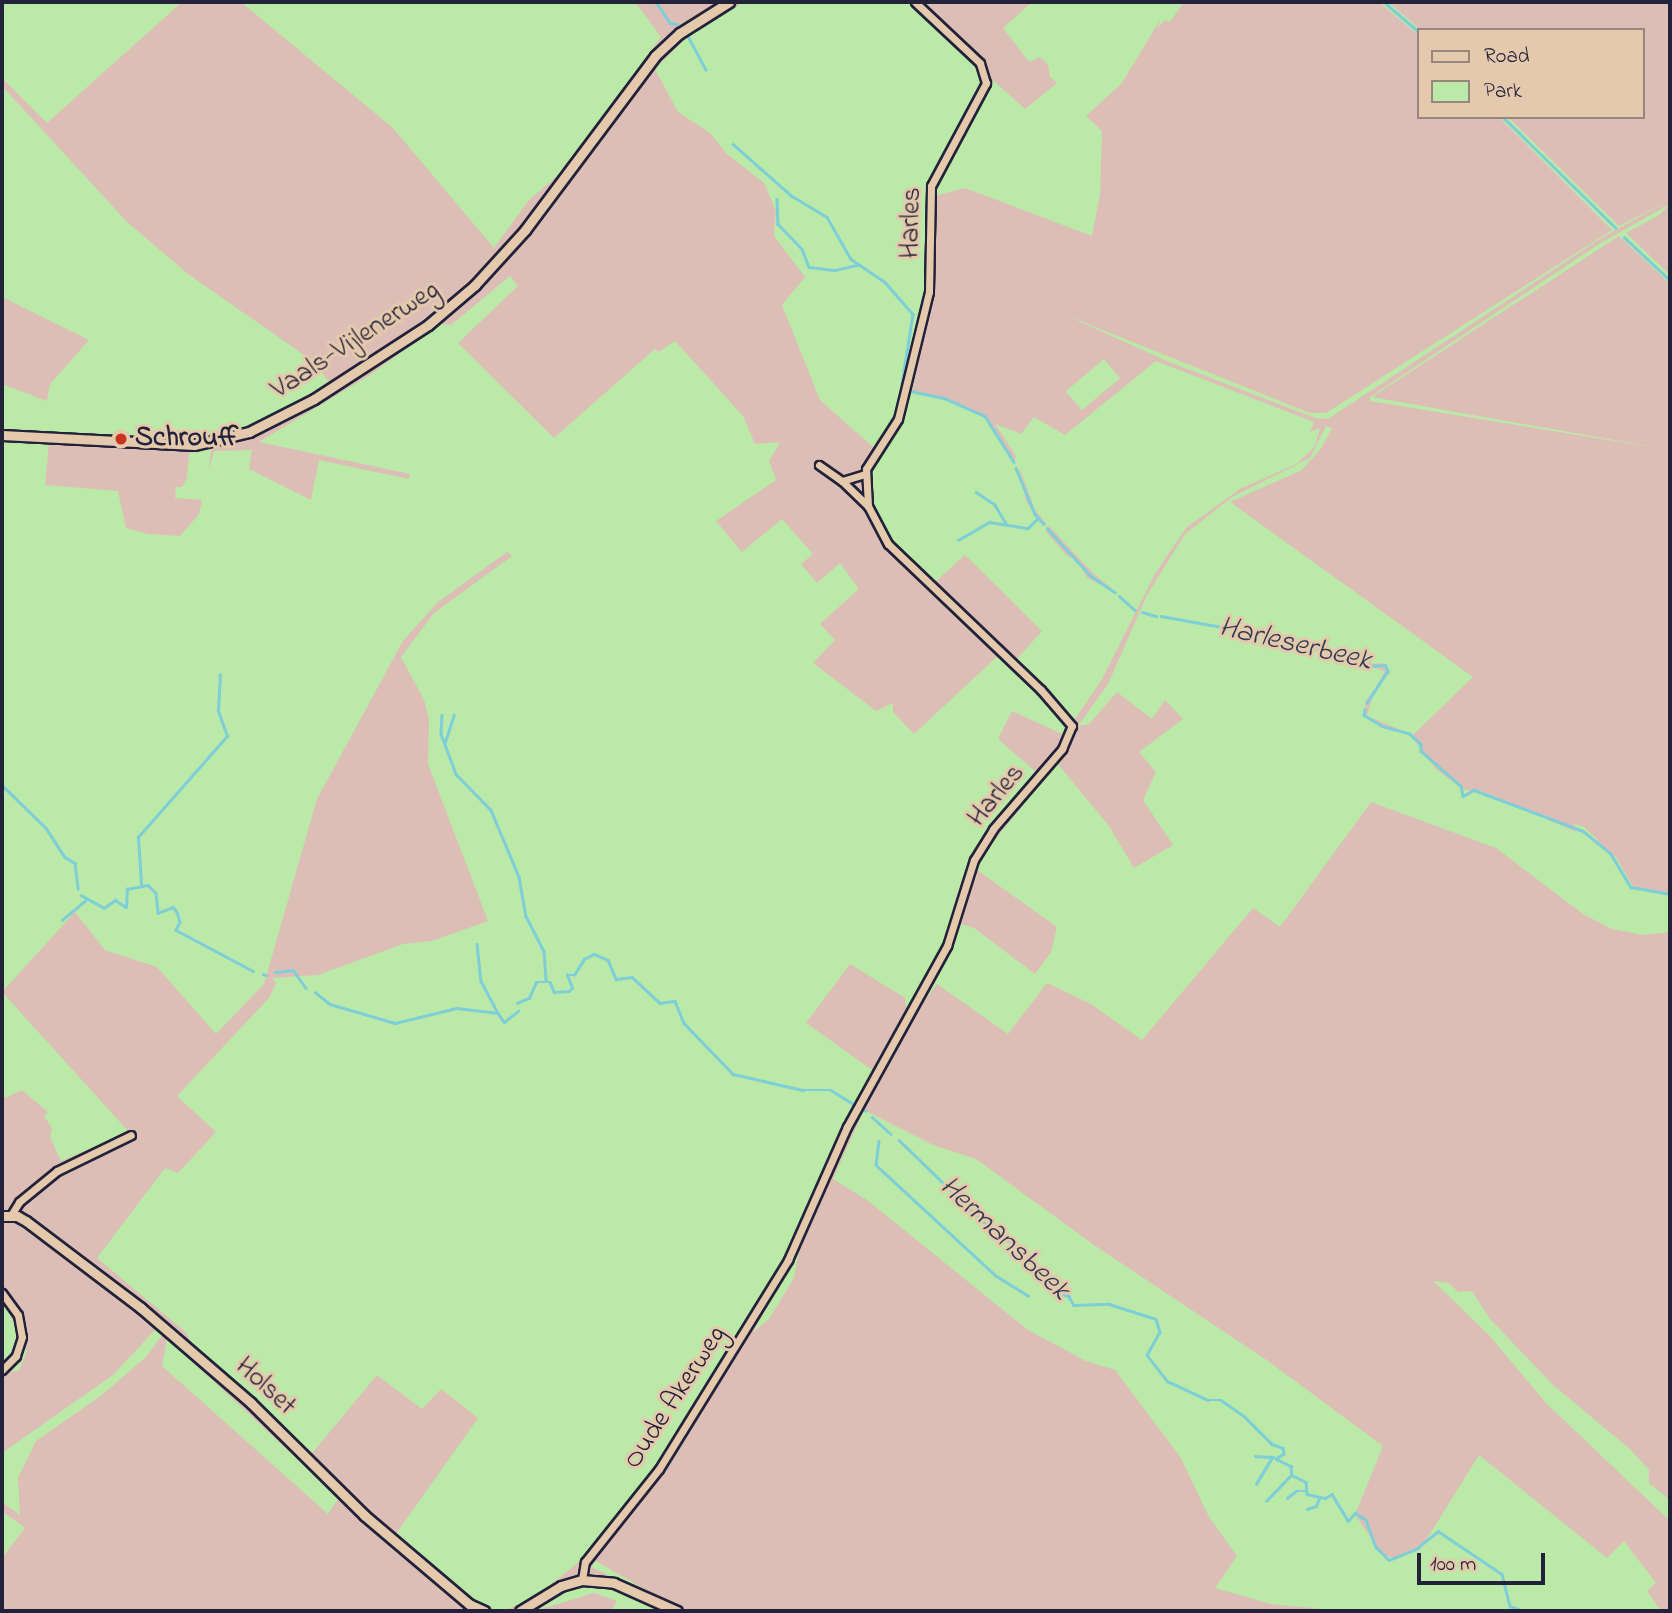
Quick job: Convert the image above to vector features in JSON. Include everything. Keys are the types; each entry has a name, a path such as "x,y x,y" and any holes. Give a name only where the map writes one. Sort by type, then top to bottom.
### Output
{"street":[{"name":"Vaals-Vijlenerweg","path":"2,435 194,445 258,429 314,399 428,326 475,285 525,230 655,56 680,33 729,2"},
{"name":"Harles","path":"868,506 865,474 898,419 927,299 931,186 986,83 976,59 915,2"},
{"name":"Harles","path":"820,464 868,506 888,544 1041,690 1072,726 1062,749 993,829 974,860 947,946 892,1041 829,1168"},
{"path":"842,481 865,474"},
{"path":"7,1216 19,1202 70,1162 125,1142 131,1135"},
{"name":"Oude Akerweg","path":"582,1580 585,1562 653,1479 755,1317 808,1222 829,1168"},
{"name":"Holset","path":"7,1216 98,1274 192,1352 364,1516 468,1604 484,1611"},
{"path":"2,1293 18,1315 23,1337 16,1356 2,1370"},
{"path":"520,1611 561,1586 582,1580 614,1583 677,1611"}],"green space":[{"path":"2,2 182,2 47,123 2,78"},
{"path":"241,2 635,2 661,37 558,175 528,201 494,248 393,128"},
{"path":"744,2 907,2 960,49 980,73 980,87 929,181 926,287 894,421 874,448 820,400 782,305 805,277 774,236 776,211 764,183 727,154 710,133 678,112 655,69 690,34"},
{"path":"1032,2 1184,2 1170,22 1164,20 1158,29 1160,20 1122,83 1086,116 1102,131 1100,195 1092,236 965,188 934,196 935,262 931,212 935,183 989,82 994,81 1025,109 1057,83 1050,77 1048,64 1040,57 1029,62 1003,28"},
{"path":"1379,2 1388,2 1419,28 1416,28 1416,33"},
{"path":"2,86 127,222 188,274 310,359 331,384 271,421 219,439 211,447 141,447 2,435 2,384 47,401 50,384 89,340 2,297"},
{"path":"1501,119 1510,119 1619,226 1670,200 1603,237 1328,419 1315,418 1167,361 1065,315 1310,413 1326,413 1612,230"},
{"path":"1670,204 1658,216 1626,233 1670,275 1670,284 1619,236 1372,397 1670,450 1370,401 1370,397 1599,244"},
{"path":"510,276 518,286 458,343 554,438 655,349 659,352 675,341 743,416 755,444 780,442 769,461 776,480 716,521 742,552 782,519 813,554 801,564 817,583 840,563 859,589 820,624 835,640 813,663 876,711 893,703 893,712 914,734 1003,651 1014,662 1042,631 965,555 934,583 881,532 872,515 868,472 893,436 907,392 948,400 985,417 1014,463 1016,456 995,424 1021,434 1034,417 1065,435 1156,361 1314,422 1310,432 1320,428 1315,446 1298,463 1240,489 1186,528 1156,572 1101,681 1064,735 1012,711 998,739 1037,773 962,879 953,908 953,928 962,924 974,928 1035,974 1051,952 1057,927 973,867 1057,763 1109,826 1134,868 1173,845 1143,800 1156,772 1139,752 1183,719 1165,700 1152,719 1117,692 1089,724 1078,726 1108,684 1147,595 1185,534 1232,497 1310,458 1326,426 1332,428 1322,447 1302,470 1230,502 1473,677 1413,735 1367,716 1375,688 1365,702 1366,718 1412,737 1435,768 1462,789 1494,796 1576,832 1574,824 1584,827 1598,840 1592,841 1616,857 1634,888 1670,894 1670,932 1643,935 1612,929 1583,914 1496,848 1371,802 1280,927 1253,908 1142,1040 1091,1004 1047,983 1008,1034 937,984 909,1022 905,998 850,964 806,1023 875,1072 794,1247 682,1428 621,1515 586,1556 537,1596 506,1610 480,1611 393,1538 478,1418 441,1389 422,1409 377,1375 309,1457 194,1352 187,1333 97,1258 165,1168 178,1173 216,1132 177,1096 269,998 276,983 272,978 318,975 403,944 432,941 488,921 428,764 429,719 424,700 401,657 434,613 512,556 507,552 438,602 403,641 317,799 264,984 216,1034 157,967 105,950 75,912 2,992 2,440 49,443 45,485 118,491 126,528 148,534 180,536 199,514 202,500 175,498 176,487 182,487 187,478 189,453 211,449 209,470 214,451 252,450 249,469 311,500 319,460 409,479 410,474 259,442 370,375 440,324 451,325","holes":["1019,467 1035,510 1046,523 1043,526 1026,501","1049,526 1095,575 1116,592 1087,578 1077,560 1067,556 1046,532","1220,623 1300,643 1312,641 1375,664 1384,663 1390,673 1376,687 1385,671"]},
{"path":"1104,359 1120,378 1082,410 1066,391"},
{"path":"2,992 129,1132 61,1161 50,1137 52,1128 44,1116 48,1112 22,1090 2,1099"},
{"path":"864,1110 933,1145 976,1159 1094,1245 1268,1361 1383,1446 1355,1515 1383,1555 1393,1558 1420,1550 1479,1455 1607,1558 1624,1541 1656,1583 1647,1591 1661,1611 1342,1611 1271,1604 1215,1588 1237,1556 1209,1517 1181,1458 1115,1370 1086,1361 1028,1330 867,1200 833,1179"},
{"path":"799,1250 794,1278 769,1319 753,1332"},
{"path":"1433,1281 1449,1283 1458,1292 1472,1291 1490,1319 1553,1385 1631,1450 1649,1470 1649,1483 1670,1500 1670,1521 1546,1403 1488,1334"},
{"path":"2,1298 27,1351 19,1370 2,1374"},
{"path":"156,1329 163,1334 146,1357 102,1395 36,1441 18,1478 20,1515 2,1502 2,1453 113,1375"},
{"path":"167,1338 339,1498 328,1514 162,1366"},
{"path":"2,1511 25,1528 2,1558"},
{"path":"596,1561 644,1589 658,1599 591,1567"},
{"path":"591,1585 608,1588 662,1611 611,1611 617,1601 594,1593 535,1611 571,1589"}],"waterway":[{"name":"Harleserbeek","path":"656,2 670,23 677,24"},
{"path":"1384,2 1416,29"},
{"name":"Harleserbeek","path":"688,36 706,70"},
{"path":"1505,119 1616,228"},
{"name":"Harleserbeek","path":"733,144 792,196 827,217 851,259 885,282 913,314 902,384"},
{"path":"777,199 778,224 802,249 809,267 835,270 857,265"},
{"path":"1624,237 1670,280"},
{"name":"Harleserbeek","path":"911,391 944,398 985,416 1014,462"},
{"name":"Harleserbeek","path":"1016,468 1035,514 1044,524"},
{"path":"976,492 995,505 1006,523"},
{"path":"958,540 989,522 1028,528 1038,518"},
{"name":"Harleserbeek","path":"1047,528 1091,576 1115,592"},
{"name":"Harleserbeek","path":"1119,596 1135,610"},
{"name":"Harleserbeek","path":"1142,612 1156,616"},
{"name":"Harleserbeek","path":"1161,616 1311,643 1367,666 1385,665 1388,671 1367,703"},
{"path":"141,884 138,837 227,736 218,711 220,675"},
{"name":"Harleserbeek","path":"1365,709 1364,715 1382,726 1409,733 1421,744 1421,751 1461,786 1463,796 1474,790 1583,831 1611,854 1631,887 1670,894"},
{"path":"442,715 441,734 456,774 491,810 519,877 526,916 544,951 546,980"},
{"path":"445,742 454,715"},
{"name":"Hermansbeek","path":"2,785 46,828 65,857 75,863 78,889"},
{"name":"Hermansbeek","path":"81,895 104,908 115,900 126,907 127,889 148,885 156,893 158,913 173,907 177,912 180,922 176,930 253,971"},
{"path":"62,920 85,901"},
{"path":"477,944 481,981 498,1013"},
{"name":"Hermansbeek","path":"517,1003 529,998 536,982 550,982 554,992 569,991 572,988 567,975 574,975 584,959 594,954 608,960 616,979 632,977 660,1003 675,1001 684,1023 733,1074 803,1090 831,1090 853,1104"},
{"name":"Hermansbeek","path":"275,972 293,970 306,988"},
{"name":"Hermansbeek","path":"315,992 330,1004 395,1023 457,1008 498,1013 504,1022 518,1011"},
{"name":"Hermansbeek","path":"862,1109 866,1111"},
{"name":"Hermansbeek","path":"872,1117 891,1134"},
{"name":"Hermansbeek","path":"899,1140 999,1237 1019,1245 1019,1253 1063,1287 1074,1305 1109,1304 1156,1319 1160,1332 1147,1355 1167,1381 1208,1400 1221,1400 1245,1417 1272,1444 1283,1448 1284,1454 1276,1459 1291,1466 1292,1475 1306,1482 1307,1494 1325,1498 1332,1494 1348,1521 1355,1513 1366,1520 1376,1547 1389,1560 1416,1549 1438,1531 1502,1574 1510,1606 1524,1611"},
{"path":"879,1141 876,1165 995,1275 1028,1296"},
{"path":"1049,1290 1069,1296"},
{"path":"1255,1456 1273,1457"},
{"path":"1256,1484 1272,1457"},
{"path":"1266,1501 1290,1476"},
{"path":"1287,1498 1296,1491 1305,1491"},
{"path":"1307,1509 1316,1506 1319,1498"},
{"name":"Hermansbeek","path":"1536,1611 1545,1611"}],"place":[{"name":"Schrouff","path":"121,439"}]}
